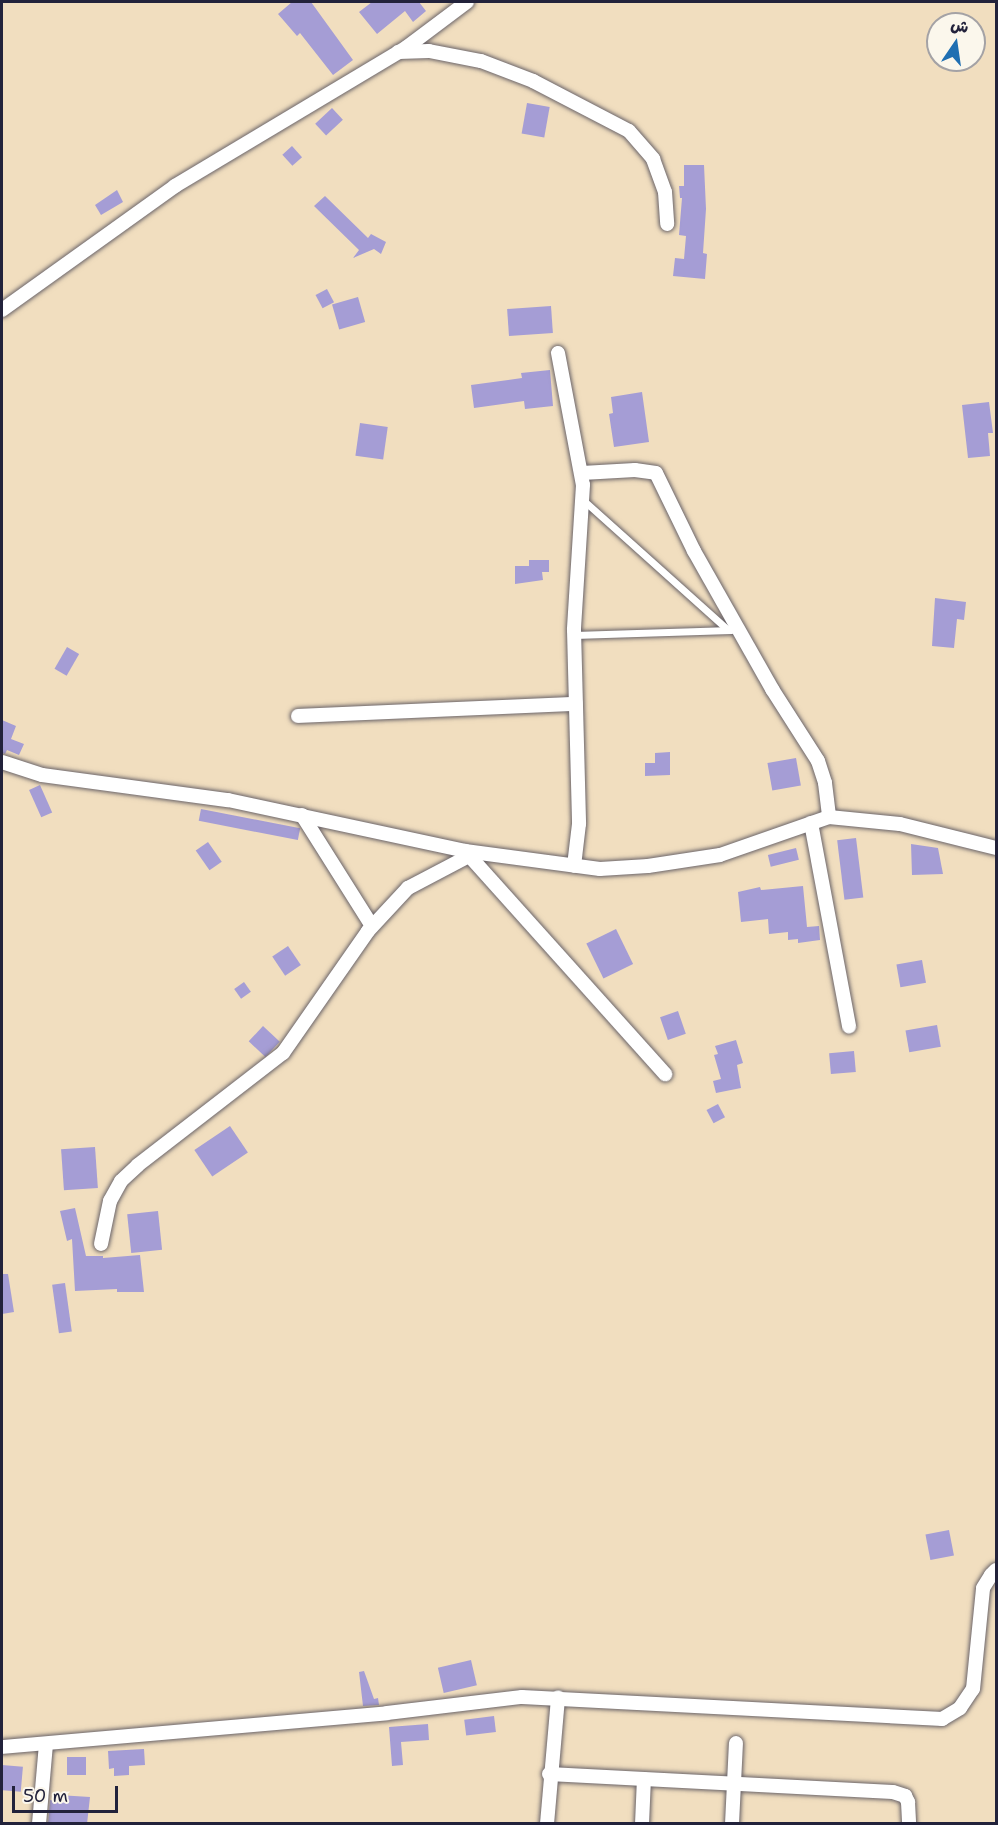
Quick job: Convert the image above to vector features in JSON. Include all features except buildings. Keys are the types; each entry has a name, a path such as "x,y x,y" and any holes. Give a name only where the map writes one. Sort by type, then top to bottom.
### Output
{"street":[{"path":"2,310 175,186 396,52 467,2"},
{"path":"396,52 429,51 481,61 533,81 629,131 652,159 665,192 667,224"},
{"path":"558,352 582,473 574,636 579,824 574,866"},
{"path":"582,473 636,470 656,473 733,630 818,761 825,783 829,817"},
{"path":"298,716 576,704"},
{"path":"2,762 42,775 205,796 302,815 467,853 600,869 648,866 720,855 829,817 900,824 996,848"},
{"path":"302,815 372,926"},
{"path":"811,823 849,1026"},
{"path":"101,1244 110,1202 122,1181 138,1165 283,1053 333,978 372,926 408,888 467,853"},
{"path":"467,853 664,1074"},
{"path":"2,1747 387,1713 522,1697 558,1697 942,1719 960,1708 972,1689 983,1588 996,1570"},
{"path":"547,1824 549,1774 558,1697"},
{"path":"732,1824 736,1743"},
{"path":"39,1824 46,1744"},
{"path":"549,1774 893,1792 905,1796 908,1802 909,1824"},
{"path":"642,1824 644,1779"}],"lane":[{"path":"582,499 733,630"},
{"path":"574,636 733,630"}]}
